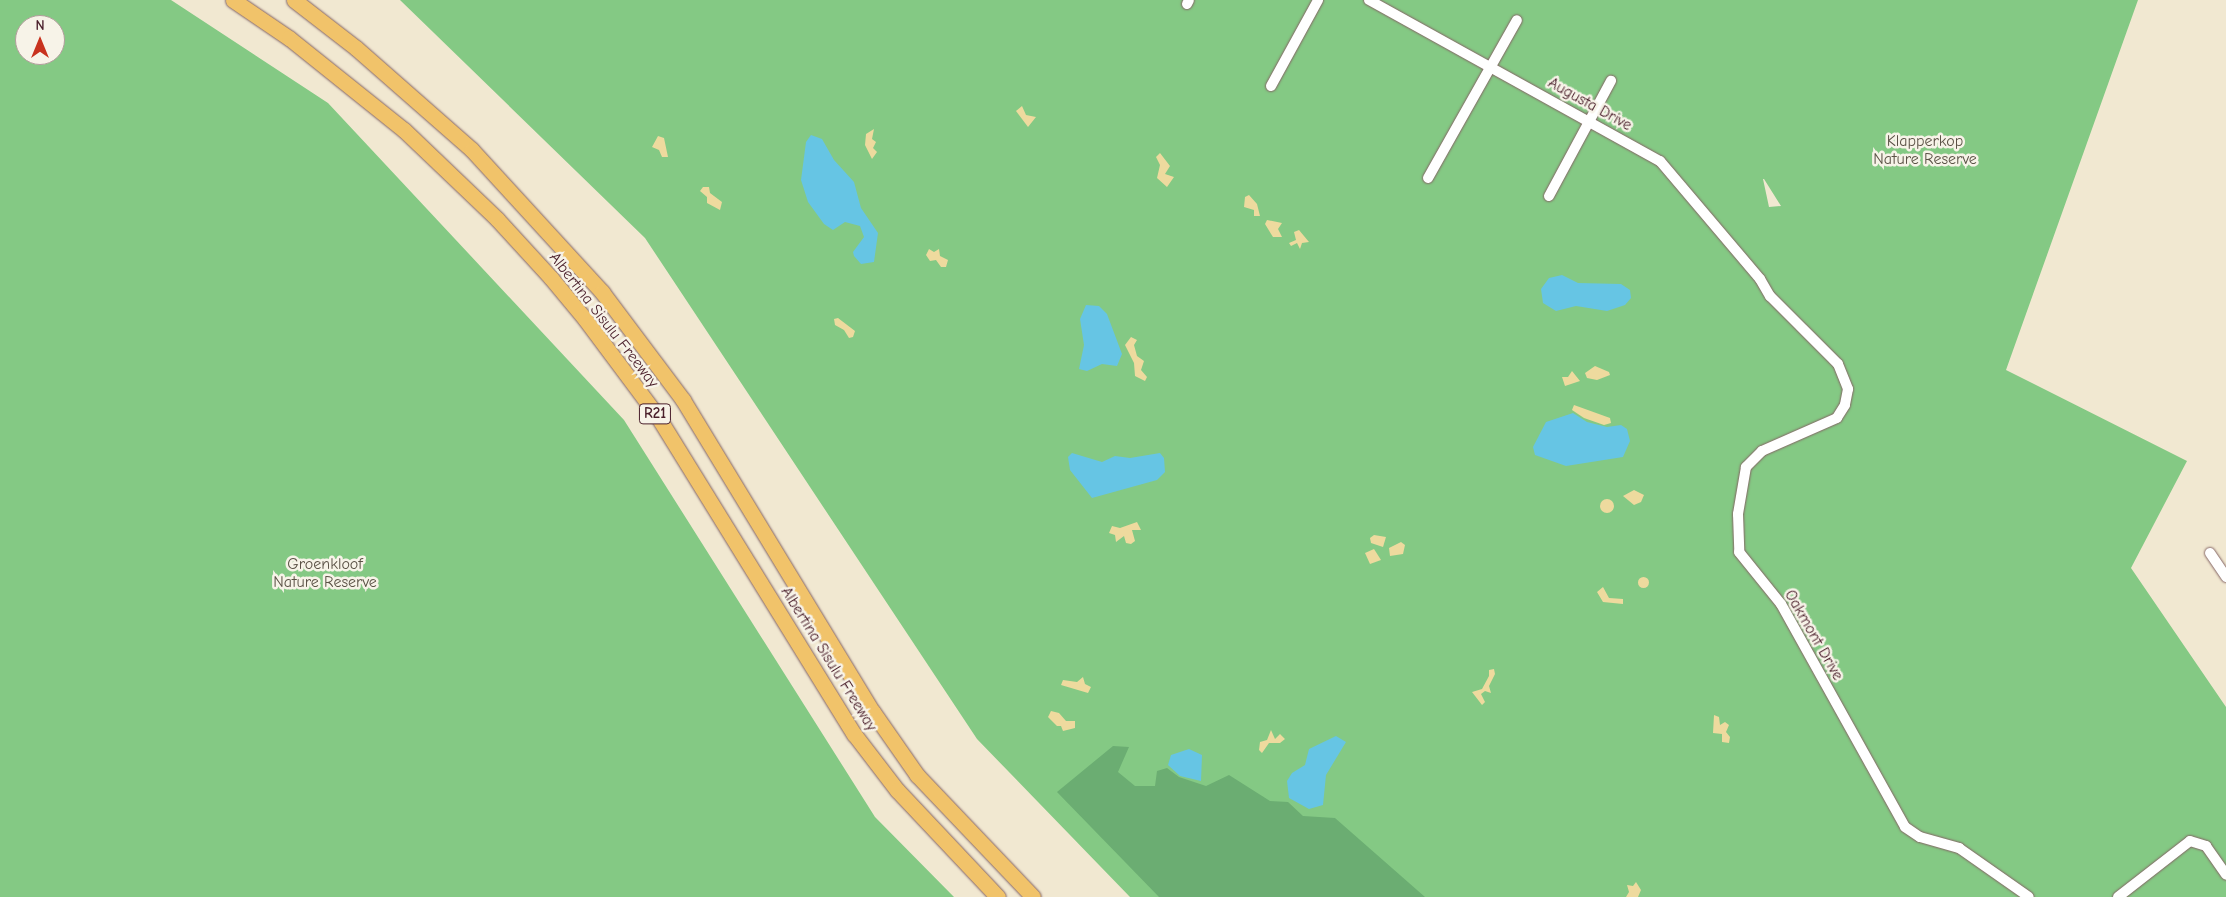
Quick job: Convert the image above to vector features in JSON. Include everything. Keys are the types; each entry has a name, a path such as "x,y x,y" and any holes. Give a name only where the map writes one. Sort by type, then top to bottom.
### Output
{"highway":[{"name":"Albertina Sisulu Freeway","path":"233,0 340,77 404,130 497,219 551,278 585,319 658,418 854,734 896,790 998,897"},
{"name":"Albertina Sisulu Freeway","path":"294,0 356,48 472,150 602,292 683,400 878,720 917,775 1033,897"}],"street":[{"path":"1271,86 1318,0"},
{"name":"Augusta Drive","path":"1369,0 1588,119 1660,161 1760,279"},
{"path":"1428,178 1489,66 1517,20"},
{"path":"1549,196 1588,119 1611,81"},
{"name":"Oakmont Drive","path":"1760,279 1770,296 1838,364 1846,378 1848,396 1841,413 1833,421 1762,451 1748,464 1738,514 1740,552 1781,604 1905,827 1920,837 1959,848 2029,897"},
{"path":"2210,553 2226,577"},
{"path":"2118,897 2190,841 2206,846 2226,875"}],"green space":[{"name":"Groenkloof Nature Reserve","path":"0,0 171,0 328,103 624,420 875,817 954,897 0,897"},
{"name":"Klapperkop Nature Reserve","path":"400,0 2138,0 2006,370 2187,461 2131,568 2226,707 2226,897 1130,897 977,739 645,238","holes":["1764,179 1781,206 1769,207"]},
{"path":"1113,746 1129,747 1118,772 1135,786 1155,786 1157,771 1167,768 1179,777 1206,786 1229,775 1270,801 1288,802 1303,816 1335,818 1425,897 1159,897 1057,792"}],"sand":[{"path":"1022,106 1026,115 1036,117 1028,127 1016,111"},
{"path":"874,129 872,139 876,142 873,148 877,152 872,159 865,145 866,134"},
{"path":"658,136 664,138 668,157 662,157 659,150 652,147"},
{"path":"1160,153 1170,166 1165,174 1174,177 1167,187 1157,178 1160,165 1156,157"},
{"path":"703,187 709,187 710,193 722,202 720,210 707,203 707,197 700,191"},
{"path":"1249,195 1257,204 1260,216 1254,216 1254,210 1244,207 1245,197"},
{"path":"1267,220 1282,223 1278,229 1282,237 1273,237 1265,224"},
{"path":"1299,230 1309,242 1302,243 1300,249 1297,243 1291,246 1289,243 1296,240 1294,232"},
{"path":"929,249 934,252 939,249 940,256 948,260 946,267 941,267 936,260 930,261 926,255"},
{"path":"838,318 855,331 853,337 849,338 844,330 835,325 834,319"},
{"path":"1131,337 1137,340 1134,345 1137,356 1144,361 1141,370 1147,377 1145,381 1135,376 1134,363 1125,345"},
{"path":"1595,366 1609,372 1610,375 1597,380 1587,378 1585,373"},
{"path":"1572,371 1580,381 1565,386 1562,377 1568,377"},
{"path":"1574,405 1610,418 1611,423 1604,425 1584,418 1572,410"},
{"path":"1634,490 1644,495 1641,502 1634,505 1623,496"},
{"path":"1604,499 1610,499 1614,506 1610,513 1604,513 1600,509 1600,503"},
{"path":"1137,522 1141,530 1132,530 1135,541 1131,544 1126,543 1124,536 1116,542 1115,535 1109,533 1112,526 1120,528"},
{"path":"1374,535 1386,537 1383,547 1371,543 1370,538"},
{"path":"1401,542 1405,545 1403,554 1390,556 1389,548"},
{"path":"1374,549 1381,560 1370,564 1365,553"},
{"path":"1643,576 1649,582 1643,588 1637,582"},
{"path":"1603,587 1609,598 1623,599 1623,604 1603,602 1597,592"},
{"path":"1494,669 1495,674 1489,686 1491,693 1485,691 1481,694 1485,702 1482,705 1472,692 1482,689 1489,676 1489,670"},
{"path":"1083,677 1085,684 1091,687 1088,693 1061,685 1063,680 1077,682"},
{"path":"1051,711 1059,713 1066,721 1075,721 1075,728 1063,731 1061,726 1057,726 1048,717"},
{"path":"1714,715 1719,717 1720,725 1725,722 1729,725 1726,732 1730,737 1729,743 1722,742 1722,734 1713,733"},
{"path":"1271,730 1275,739 1280,734 1285,739 1280,743 1269,743 1262,753 1259,750 1260,742 1267,740"},
{"path":"1636,882 1641,890 1638,897 1626,897 1629,892 1627,885 1633,886"}],"water":[{"path":"811,135 822,139 834,160 854,182 861,208 878,233 874,262 861,264 854,256 853,252 864,237 860,226 845,222 833,230 824,224 808,202 801,180 806,142"},
{"path":"1562,275 1578,283 1621,284 1630,290 1631,298 1625,305 1607,311 1576,306 1556,311 1543,303 1541,289 1549,278"},
{"path":"1086,305 1099,306 1107,314 1122,354 1117,366 1102,364 1087,371 1079,369 1084,345 1080,319"},
{"path":"1573,413 1587,422 1607,427 1621,425 1627,429 1630,441 1623,457 1566,466 1535,455 1533,447 1546,422"},
{"path":"1072,453 1102,462 1115,456 1130,458 1160,453 1164,458 1165,472 1157,480 1092,498 1070,470 1068,457"},
{"path":"1336,736 1346,742 1326,775 1323,805 1309,809 1289,798 1287,781 1292,773 1305,765 1309,749"},
{"path":"1189,749 1202,755 1201,781 1180,776 1168,765 1171,755"}]}
